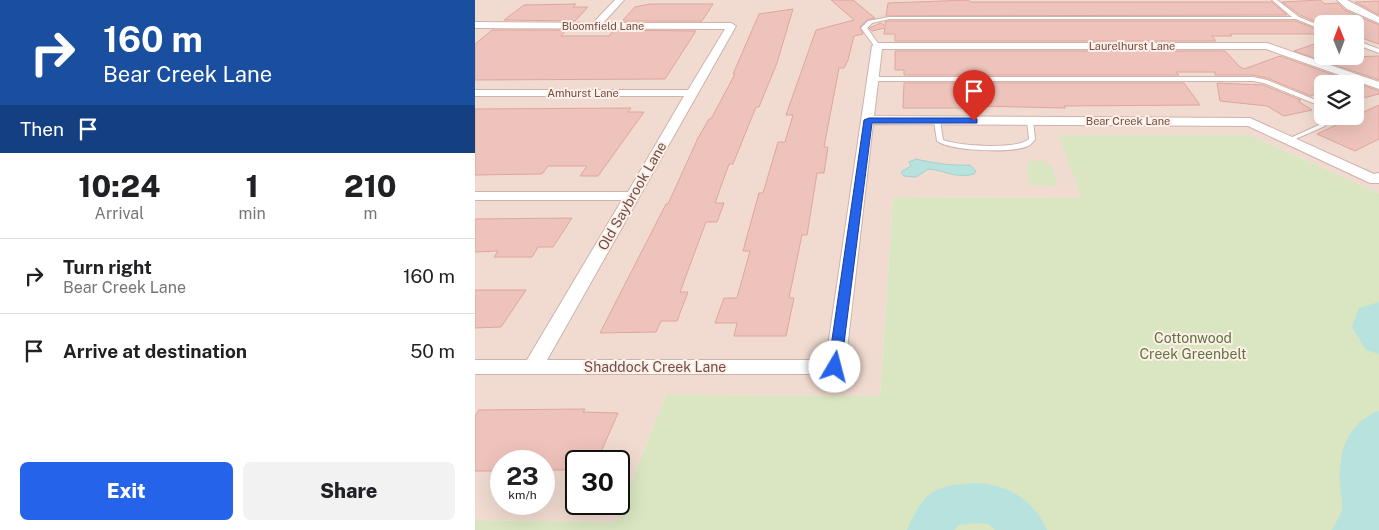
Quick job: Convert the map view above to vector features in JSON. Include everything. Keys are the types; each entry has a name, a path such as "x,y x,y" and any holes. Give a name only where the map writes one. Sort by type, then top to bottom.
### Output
{"street":[{"path":"595,26 619,0"},
{"path":"1341,0 1350,7 1379,20"},
{"name":"Bloomfield Lane","path":"475,25 731,26"},
{"name":"Old Saybrook Lane","path":"533,367 731,26"},
{"path":"869,120 877,46"},
{"name":"Laurelhurst Lane","path":"877,46 1267,46 1379,86"},
{"name":"Amhurst Lane","path":"475,93 692,93"},
{"name":"Bear Creek Lane","path":"869,120 1250,122 1377,178"},
{"name":"Shaddock Creek Lane","path":"475,367 835,367 869,120"},
{"path":"475,196 632,196"}],"lane":[{"path":"1274,0 1297,18 1314,26"},
{"path":"877,46 864,28 870,22 889,18 1297,18"},
{"path":"1364,45 1379,51"},
{"path":"873,79 1253,79 1314,101"},
{"path":"937,121 939,140 951,145 975,146 1027,144 1032,140 1030,121"},
{"path":"1289,140 1323,125"}],"shaded area":[{"path":"475,0 1379,0 1379,193 1249,135 1059,135 1083,198 893,197 880,396 666,395 630,485 630,450 565,450 565,515 618,515 615,522 475,520"}],"green space":[{"name":"Cottonwood Creek Greenbelt","path":"1058,135 1249,135 1379,193 1379,530 475,530 475,520 615,522 618,515 630,515 630,485 666,395 880,396 893,197 1082,198"},
{"path":"1042,160 1051,165 1057,182 1055,186 1031,185 1028,182 1027,165 1030,161"}],"water":[{"path":"916,159 943,164 970,165 976,171 974,174 956,175 928,169 916,177 904,176 901,172 911,166 909,162"}],"building":[{"path":"831,0 853,0 875,18 867,20 860,27 863,34 854,36 848,60 844,68 839,68 824,147 828,147 824,173 817,173 807,235 802,235 789,298 794,298 786,336 734,336 737,323 715,323 724,298 737,298 750,251 743,251 759,193 763,193 778,142 785,142 793,115 786,115 816,30 854,20"},
{"path":"969,0 970,2 1272,2 1287,15 886,16 888,3"},
{"path":"1320,0 1325,4 1338,3 1346,11 1355,15 1314,15 1314,21 1300,15 1282,2"},
{"path":"1379,1 1379,15 1355,2"},
{"path":"576,4 573,7 588,7 575,21 504,20 524,5"},
{"path":"650,4 713,4 702,21 622,21 635,7"},
{"path":"793,9 777,63 759,107 756,107 733,164 729,164 715,203 724,203 717,222 706,222 680,292 688,292 677,321 661,321 656,332 600,333 666,204 668,204 698,138 709,119 711,119 735,74 733,74 759,14"},
{"path":"1364,19 1379,25 1379,44 1364,39"},
{"path":"1296,21 1314,28 1314,34 1230,34 1232,36 1212,36 1216,41 895,41 895,34 884,34 885,28 872,31 869,28 881,23 885,26 885,22"},
{"path":"492,30 566,30 561,36 609,36 614,30 696,31 665,79 475,80 475,44"},
{"path":"1314,44 1314,58 1294,51"},
{"path":"895,51 1225,51 1244,69 1280,56 1334,75 1314,75 1314,95 1311,96 1267,78 1253,75 1215,75 1215,72 1176,72 1179,75 904,75 904,70 895,70"},
{"path":"1379,56 1379,80 1335,65 1364,65 1364,57"},
{"path":"904,83 1184,83 1200,105 1064,106 1065,108 976,106 977,108 903,108"},
{"path":"1217,83 1263,85 1301,100 1298,101 1312,110 1284,116 1267,106 1220,101"},
{"path":"1364,86 1379,91 1379,94 1364,98"},
{"path":"1379,105 1379,139 1355,151 1317,134 1336,125 1364,125 1364,112"},
{"path":"631,108 628,112 644,112 598,176 580,176 587,166 548,166 542,174 475,175 475,109"},
{"path":"572,218 553,247 538,247 532,257 494,257 498,251 475,252 475,219"},
{"path":"475,290 526,290 501,327 475,328"},
{"path":"585,409 583,412 618,413 602,450 565,450 565,470 555,470 555,450 490,450 490,471 475,471 475,416 479,410"}],"waterway":[{"path":"1379,314 1371,316 1369,327 1379,341"},
{"path":"1355,530 1365,515 1361,483 1362,451 1379,428"},
{"path":"930,530 945,507 979,503 989,504 1007,512 1016,519 1024,530"}],"route":[{"path":"835,367 869,120 974,121"}]}
